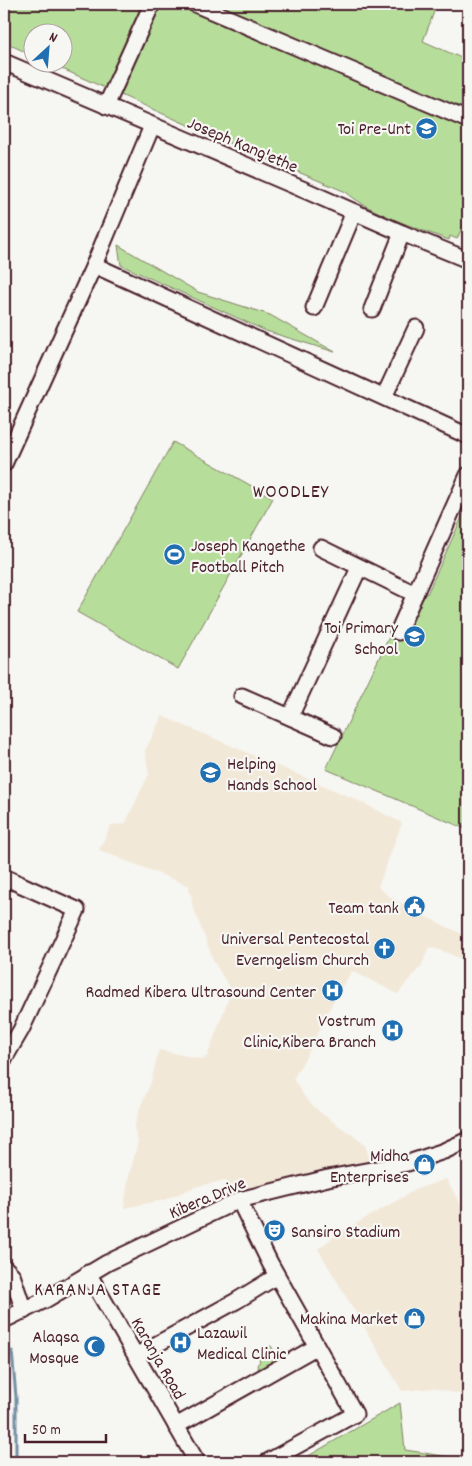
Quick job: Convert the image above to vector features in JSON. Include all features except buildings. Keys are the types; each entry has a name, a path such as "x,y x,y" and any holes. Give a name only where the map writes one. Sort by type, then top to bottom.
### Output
{"street":[{"path":"106,106 152,4"},
{"path":"195,4 468,120"},
{"name":"Joseph Kang'ethe","path":"4,62 468,260"},
{"path":"4,464 94,264 152,126"},
{"path":"314,308 354,212"},
{"path":"372,309 402,233"},
{"path":"94,264 468,436"},
{"path":"384,397 416,328"},
{"path":"398,632 468,475"},
{"path":"321,548 415,594"},
{"path":"290,717 359,568"},
{"path":"242,696 333,736"},
{"path":"4,877 77,910 21,1030 4,1059"},
{"name":"Kibera Drive","path":"4,1320 45,1300 88,1273 239,1200 328,1178 408,1163 444,1151 468,1140"},
{"path":"239,1200 277,1276 355,1414 267,1462"},
{"path":"4,1267 12,1275 24,1310"},
{"name":"Karanja Road","path":"88,1273 197,1462"},
{"path":"137,1355 236,1301 277,1276"},
{"path":"176,1426 316,1347"}],"shaded area":[{"path":"162,716 357,800 402,823 378,887 390,897 416,912 468,937 468,962 429,947 422,965 398,994 352,971 336,995 311,1048 293,1079 306,1099 321,1113 365,1144 370,1161 233,1196 226,1180 195,1187 164,1200 124,1208 128,1180 138,1142 134,1128 151,1082 159,1050 200,1059 207,1057 231,992 214,962 192,904 192,897 188,890 190,886 99,850 111,825 125,824 149,774 145,751"},
{"name":"Makina Market","path":"446,1179 468,1217 468,1396 433,1388 402,1391 318,1249 336,1235 417,1189"}],"green space":[{"path":"4,4 437,4 423,41 468,61 468,214 457,239 450,236 449,240 381,214 346,192 224,141 69,72 72,72 72,22 22,22 22,50 4,42"},
{"path":"118,245 198,292 270,315 335,352 266,331 121,265"},
{"name":"Joseph Kangethe Football Pitch","path":"173,442 273,498 178,669 77,612"},
{"path":"468,504 468,830 326,769 413,587 427,594"},
{"path":"271,1346 275,1352 284,1350 287,1356 262,1377 257,1365 260,1361 256,1352"},
{"path":"400,1403 405,1450 468,1460 468,1462 298,1462"}],"waterway":[{"path":"12,1351 16,1397 16,1462"}],"place":[{"name":"Toi Pre-Unt","path":"427,128"},
{"name":"Joseph Kangethe Football Pitch","path":"175,555"},
{"name":"Toi Primary School","path":"414,637"},
{"name":"Helping Hands School","path":"211,773"},
{"name":"Team tank","path":"415,907"},
{"name":"Universal Pentecostal Everngelism Church","path":"385,948"},
{"name":"Radmed Kibera Ultrasound Center","path":"332,991"},
{"name":"Vostrum Clinic,Kibera Branch","path":"392,1030"},
{"name":"Midha Enterprises","path":"425,1165"},
{"name":"Sansiro Stadium","path":"275,1231"},
{"name":"Makina Market","path":"414,1318"},
{"name":"Lazawil Medical Clinic","path":"181,1342"},
{"name":"Alaqsa Mosque","path":"95,1346"}],"district":[{"name":"WOODLEY","path":"291,490"},
{"name":"KARANJA STAGE","path":"98,1288"}]}
